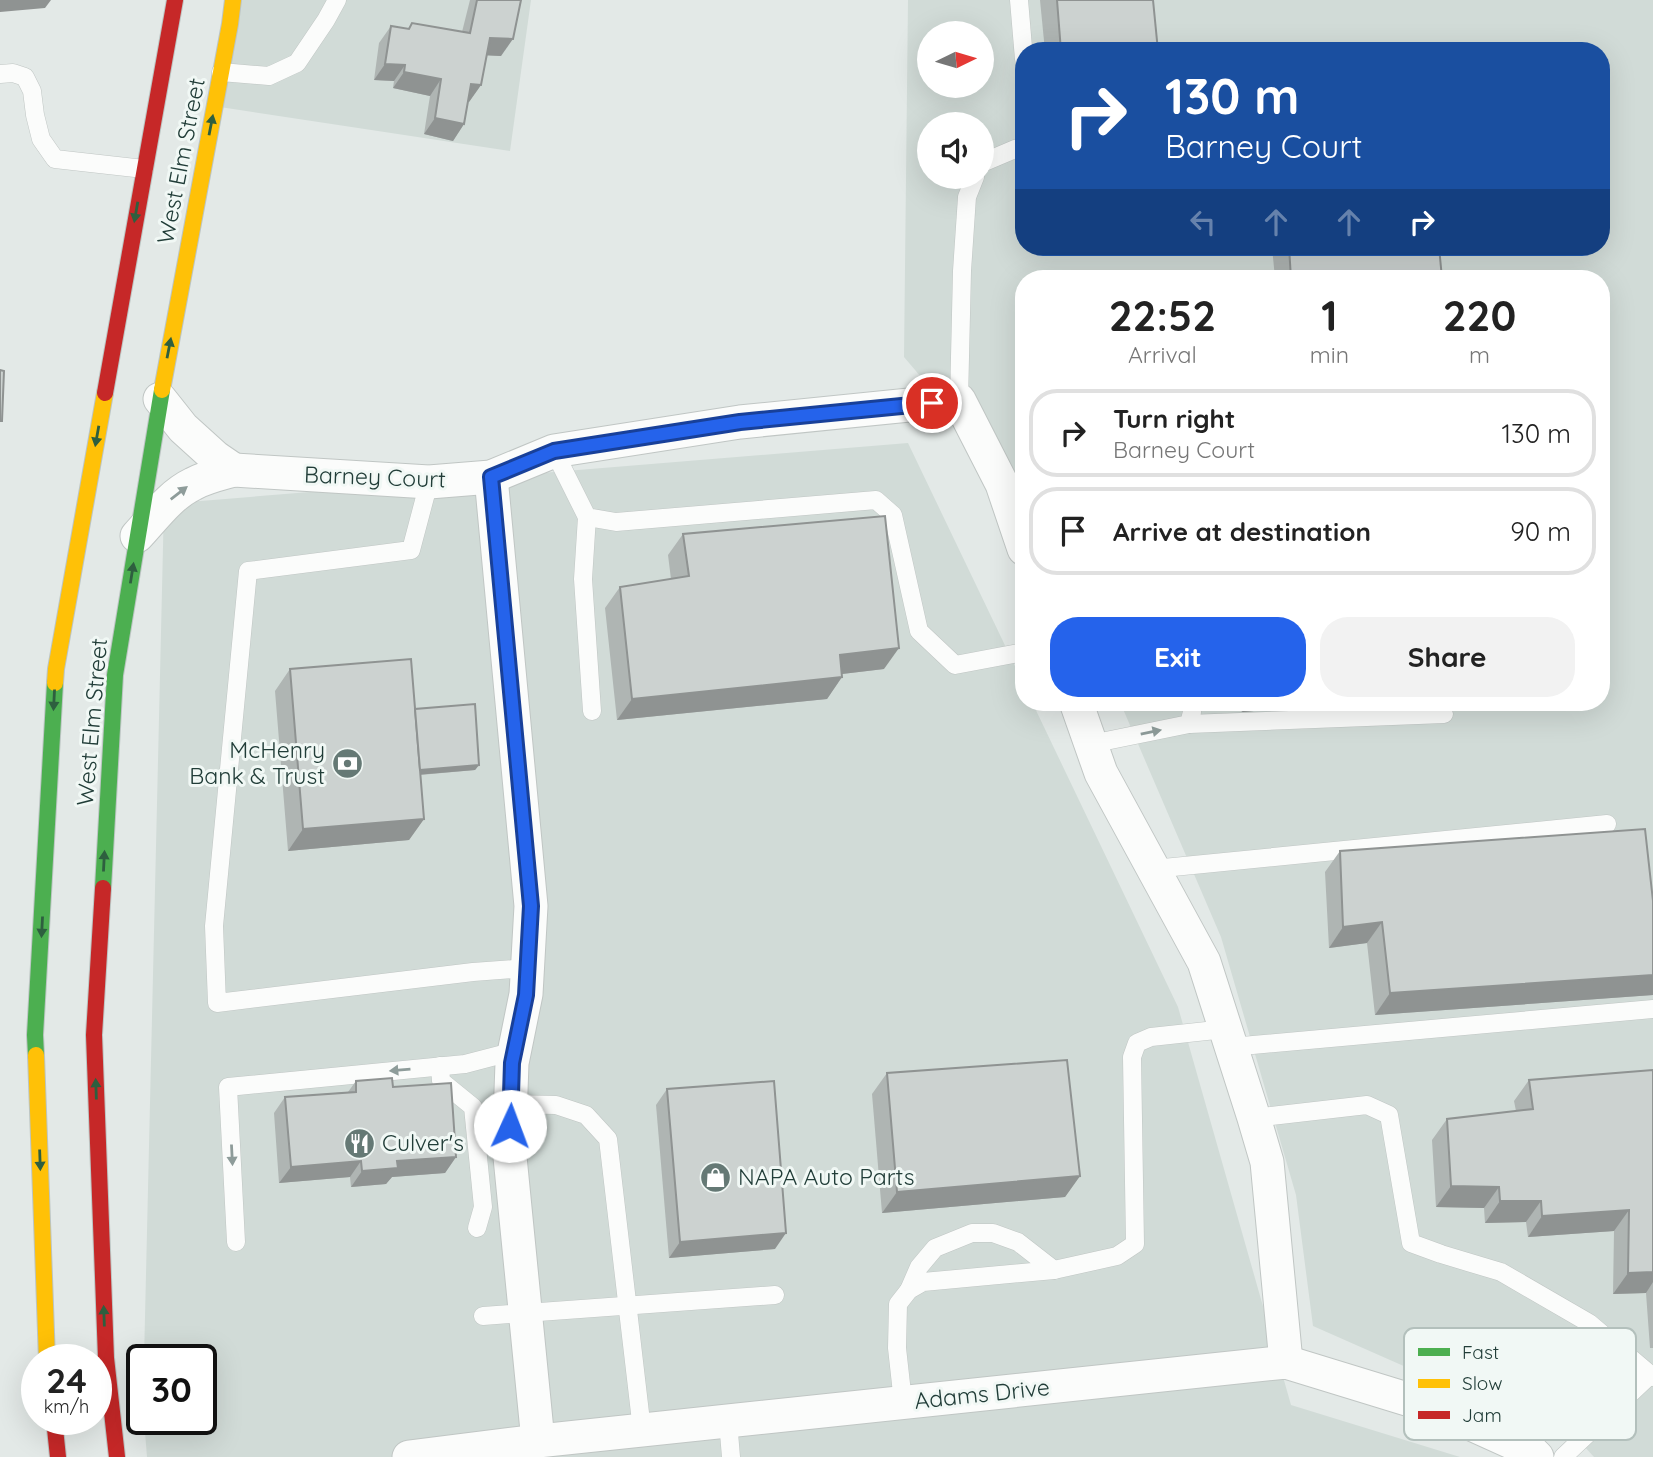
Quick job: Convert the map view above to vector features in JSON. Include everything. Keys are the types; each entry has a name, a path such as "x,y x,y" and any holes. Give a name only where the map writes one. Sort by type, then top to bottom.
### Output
{"main road":[{"name":"West Elm Street","path":"46,1344 35,1035 56,669 175,0"},
{"name":"West Elm Street","path":"117,1457 106,1358 94,1035 115,675 160,399 233,0"},
{"path":"56,1435 58,1457"}],"street":[{"path":"160,399 183,428 234,470"},
{"path":"959,400 1002,484 1015,522"},
{"name":"Barney Court","path":"137,536 181,490 212,475 234,470 429,482 491,477 554,451 740,422 959,400"},
{"path":"491,477 531,906 526,995 512,1063 509,1147 538,1441"},
{"path":"1079,711 1101,773 1204,962 1268,1162 1286,1362"},
{"name":"Adams Drive","path":"409,1457 1286,1362 1404,1398"},
{"name":"Adams Drive","path":"1507,1440 1531,1451 1537,1457"}],"lane":[{"path":"221,72 269,76 297,63 337,0"},
{"path":"1019,0 1023,42"},
{"path":"0,74 13,73 24,77 32,91 41,139 55,159 144,169"},
{"path":"994,158 1015,149"},
{"path":"959,400 962,271 967,197 970,189"},
{"path":"554,451 586,517 583,579 592,711"},
{"path":"429,482 411,550 248,571 214,926 217,1003 473,972 528,968"},
{"path":"586,517 616,522 876,500 893,515 919,631 955,665 1015,654"},
{"path":"1189,724 1192,711"},
{"path":"1091,744 1189,724 1444,714"},
{"path":"1153,869 1607,824"},
{"path":"909,1290 923,1282 1054,1270 1117,1256 1135,1244 1132,1057 1137,1043 1151,1037 1228,1038 1653,1009"},
{"path":"236,1241 228,1087 465,1064 515,1051"},
{"path":"440,1066 441,1081 472,1107 483,1207 477,1228"},
{"path":"511,1104 556,1105 586,1115 608,1139 642,1430"},
{"path":"1254,1118 1367,1104 1389,1115 1411,1242 1501,1272 1595,1328"},
{"path":"903,1402 897,1348 898,1304 909,1290 919,1267 935,1248 972,1233 993,1233 1018,1242 1054,1270"},
{"path":"483,1316 775,1294"},
{"path":"1636,1363 1652,1376 1636,1391"},
{"path":"728,1421 731,1457"},
{"path":"1563,1457 1582,1440"}],"shaded area":[{"path":"238,0 531,0 510,151 220,107"},
{"path":"908,0 1653,0 1653,1457 1594,1457 1583,1445 1572,1440 1636,1440 1636,1328 1404,1328 1404,1366 1313,1326 1296,1195 1221,937 1124,711 1610,711 1610,270 1015,270 1015,487 904,357"},
{"path":"908,443 1015,666 1015,711 1036,711 1178,1007 1291,1405 1460,1457 147,1457 145,1435 217,1435 217,1344 144,1344 164,504"}],"building":[{"path":"477,0 521,0 513,39 490,38 481,85 471,84 464,124 435,118 441,79 404,72 405,65 385,64 391,26 409,29 412,23 470,33"},
{"path":"1057,0 1153,0 1157,42 1060,42"},
{"path":"1290,256 1440,256 1441,270 1290,270"},
{"path":"0,370 4,371 2,421 0,421"},
{"path":"885,516 899,648 840,655 842,677 632,699 620,587 689,576 683,534"},
{"path":"411,659 424,819 303,829 290,669"},
{"path":"475,704 479,765 420,770 415,709"},
{"path":"1645,829 1653,901 1653,975 1390,993 1382,922 1343,927 1340,851"},
{"path":"1067,1060 1080,1176 897,1192 887,1073"},
{"path":"1653,1070 1653,1272 1628,1273 1629,1210 1542,1216 1541,1201 1500,1201 1499,1187 1451,1186 1447,1119 1533,1109 1529,1080"},
{"name":"Culver's","path":"392,1078 393,1087 451,1083 456,1157 397,1161 398,1168 362,1171 361,1161 291,1167 285,1097 356,1092 356,1081"},
{"name":"NAPA Auto Parts","path":"774,1081 786,1233 680,1242 667,1089"}],"traffic: fast":[{"path":"103,888 115,675 162,390"},
{"path":"36,1055 55,683"}],"traffic: slow":[{"path":"162,390 233,0"},
{"path":"55,683 105,393"},
{"path":"36,1055 46,1344"}],"traffic: jam":[{"path":"105,393 175,0"},
{"path":"103,888 94,1035 106,1358 117,1457"},
{"path":"56,1435 58,1457"}],"place":[{"name":"McHenry Bank & Trust","path":"348,763"},
{"name":"Culver's","path":"359,1143"},
{"name":"NAPA Auto Parts","path":"715,1177"}],"route":[{"path":"510,1126 512,1063 526,995 531,906 491,477 554,451 740,422 932,403"}]}
